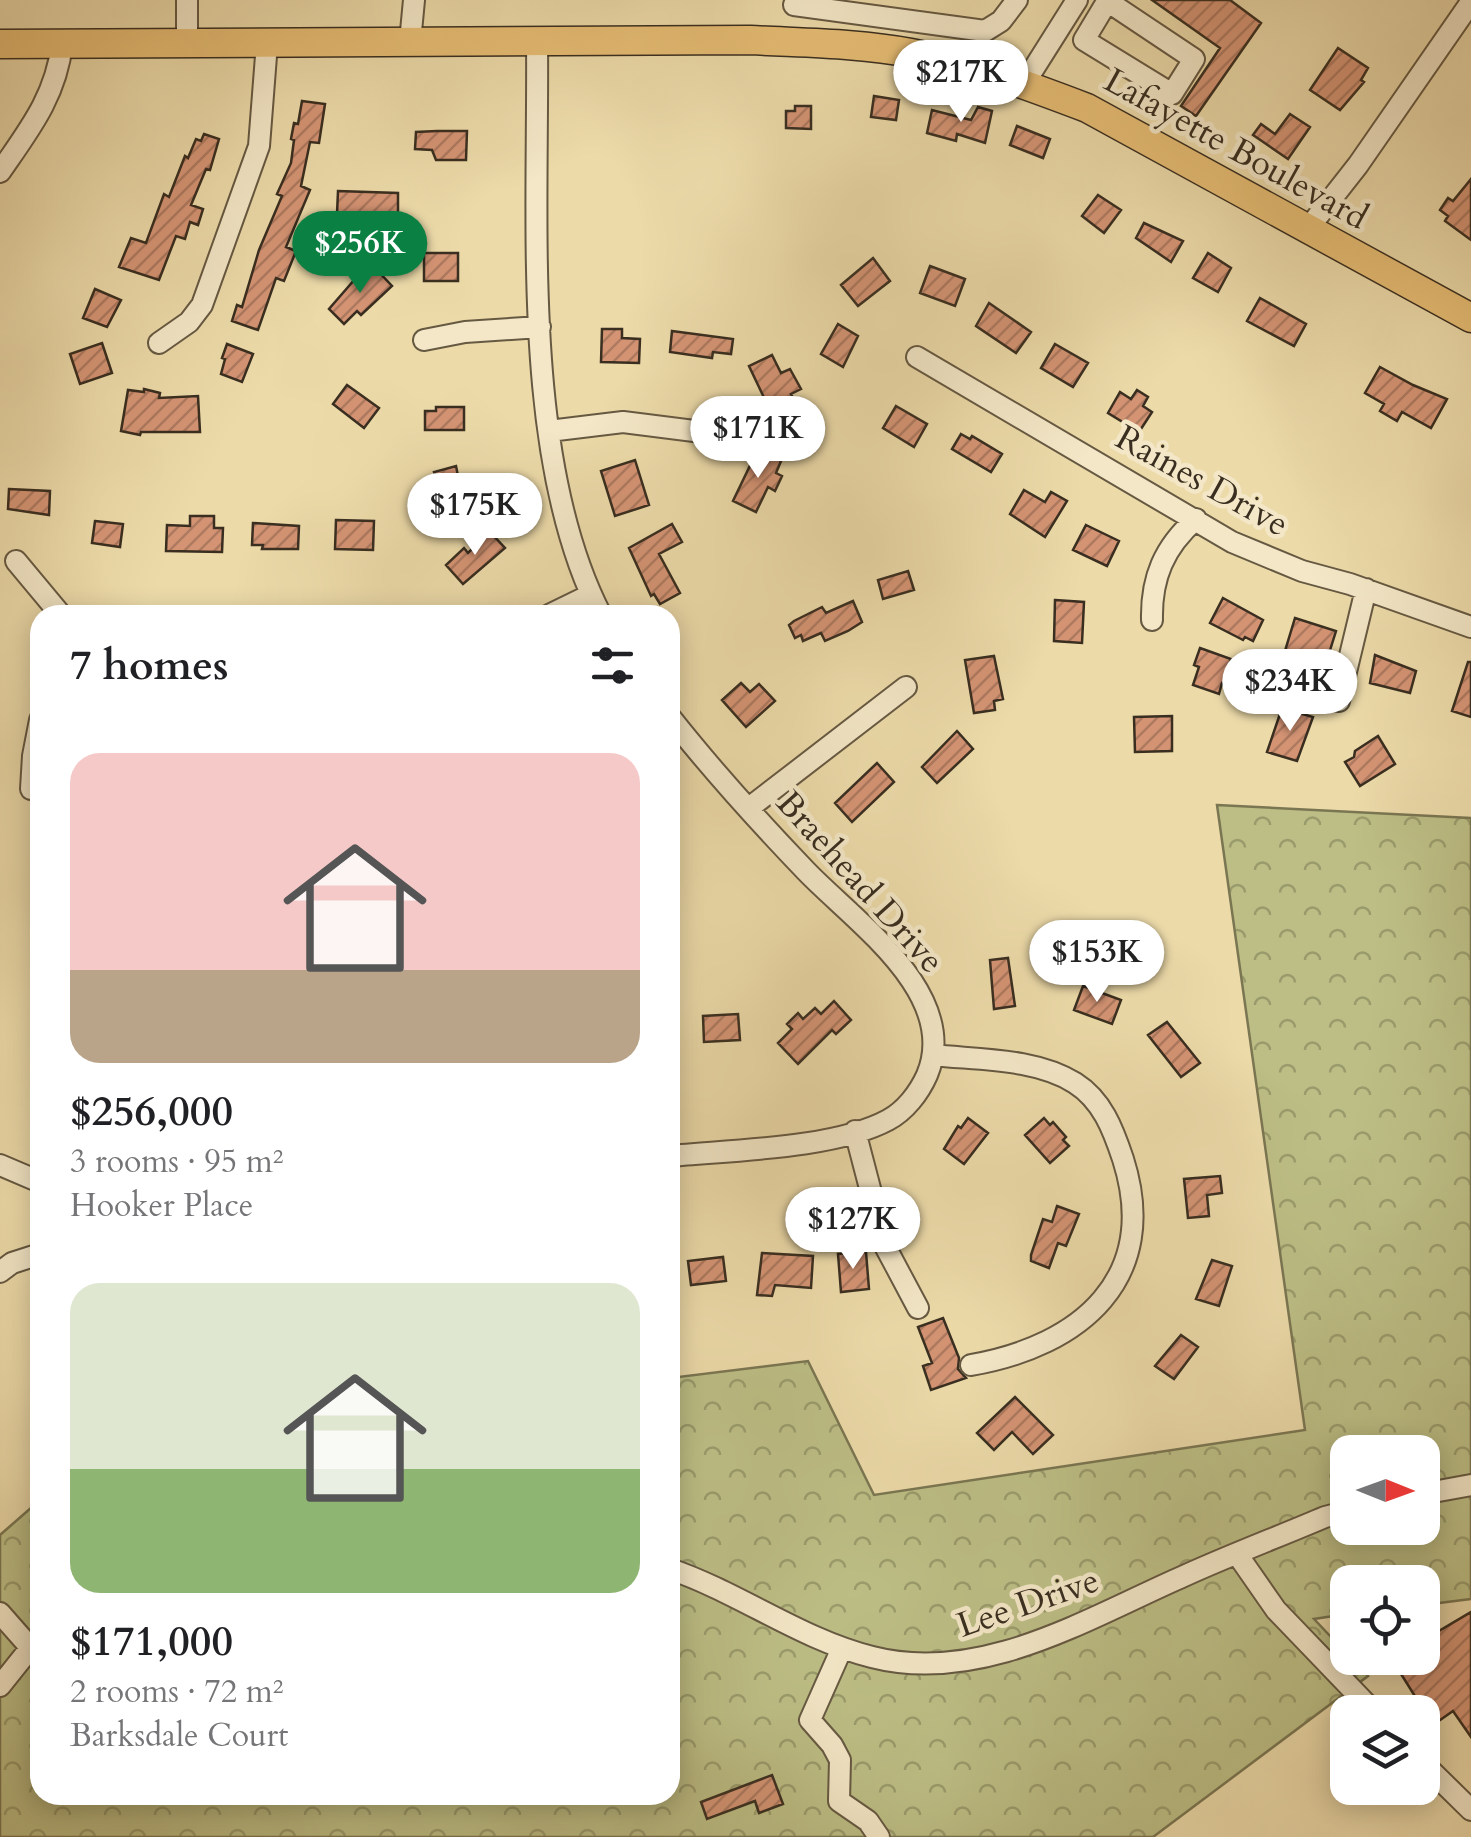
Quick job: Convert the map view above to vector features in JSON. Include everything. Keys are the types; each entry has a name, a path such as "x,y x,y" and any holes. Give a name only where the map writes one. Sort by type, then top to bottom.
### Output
{"main road":[{"name":"Lafayette Boulevard","path":"0,44 792,42 908,52 1024,84 1086,108 1471,318"}],"street":[{"path":"187,0 187,43"},
{"path":"410,42 414,0"},
{"path":"792,42 794,2 974,31 993,28 1017,0"},
{"path":"1307,230 1358,165 1471,2"},
{"path":"1095,3 1194,59 1172,94 1084,40 1095,3"},
{"path":"1024,84 1095,3"},
{"path":"537,41 540,328 550,431 573,546 596,605"},
{"path":"159,343 189,322 202,305 250,178 261,132 266,43"},
{"path":"0,172 51,94 62,44"},
{"path":"424,340 466,332 540,328"},
{"name":"Raines Drive","path":"918,357 1270,560 1471,626"},
{"path":"550,431 623,422 702,432"},
{"path":"1152,620 1151,596 1159,566 1169,548 1196,519"},
{"path":"16,562 53,605"},
{"path":"1339,701 1366,590"},
{"path":"570,605 590,595"},
{"path":"749,808 906,686"},
{"name":"Braehead Drive","path":"680,729 807,872 858,918 908,976 930,1016 933,1054"},
{"path":"680,1155 788,1144 886,1122 911,1102 923,1084 933,1054 1053,1072 1075,1083 1100,1105 1115,1136 1132,1198 1129,1255 1106,1298 1077,1322 1035,1347 997,1361 971,1365"},
{"path":"856,1131 885,1246 918,1308"},
{"path":"0,1165 30,1178"},
{"path":"0,1272 30,1257"},
{"path":"1440,1491 1471,1485"},
{"name":"Lee Drive","path":"680,1572 709,1582 842,1648 909,1663 972,1660 1097,1616 1330,1516"},
{"path":"1237,1554 1276,1610 1358,1695"},
{"path":"0,1612 30,1638"},
{"path":"0,1686 30,1646"},
{"path":"842,1648 810,1720 840,1760 839,1801 868,1821 879,1837"},
{"path":"1440,1780 1471,1810"}],"green space":[{"path":"1217,805 1471,818 1471,1599 1440,1603 1440,1565 1330,1565 1330,1617 1314,1619 1330,1636 1330,1675 1368,1676 1343,1695 1330,1695 1330,1704 1153,1837 0,1837 0,1535 30,1509 30,1805 680,1805 680,1377 808,1361 874,1495 1305,1430"}],"building":[{"path":"1152,0 1230,0 1261,23 1196,116 1181,106 1220,48"},
{"path":"1338,48 1368,68 1361,80 1364,82 1340,110 1310,90"},
{"path":"874,96 899,100 896,120 871,117"},
{"path":"302,101 325,104 319,143 310,142 301,186 310,190 286,247 296,251 284,281 276,278 258,330 232,321 237,305 242,307 259,250 282,196 277,194 291,163 291,139"},
{"path":"795,106 811,106 811,129 786,128 786,111 795,111"},
{"path":"978,107 992,111 985,143 957,134 956,141 927,133 932,110 971,120"},
{"path":"1290,114 1310,127 1288,159 1253,135 1261,124 1275,134"},
{"path":"1017,126 1050,139 1043,158 1010,145"},
{"path":"467,131 466,160 436,160 432,150 415,149 416,132"},
{"path":"204,134 219,139 210,170 206,169 191,205 203,209 198,225 190,222 185,239 176,236 159,280 119,267 131,238 146,243 164,194 169,197 185,156 188,158 196,139 201,141"},
{"path":"1471,179 1471,240 1445,221 1448,216 1440,210"},
{"path":"338,191 398,193 398,216 337,214"},
{"path":"1098,195 1121,210 1104,233 1082,216"},
{"path":"1144,223 1183,241 1171,262 1136,238"},
{"path":"424,253 458,253 458,281 424,281"},
{"path":"1208,253 1231,268 1218,292 1193,278"},
{"path":"873,258 890,281 858,306 841,285"},
{"path":"930,266 965,279 955,306 920,293"},
{"path":"376,269 392,286 361,315 357,311 344,324 329,309 355,279 360,284"},
{"path":"95,289 121,300 107,327 83,318"},
{"path":"1260,298 1306,324 1294,346 1247,321"},
{"path":"989,303 1031,332 1016,353 976,326"},
{"path":"838,324 858,336 843,367 821,354"},
{"path":"602,329 622,329 622,338 640,339 639,363 601,362"},
{"path":"672,331 733,339 731,354 713,352 712,358 670,352"},
{"path":"102,343 112,373 80,384 70,354"},
{"path":"227,344 253,354 242,382 221,374"},
{"path":"1055,344 1088,363 1073,387 1041,368"},
{"path":"772,355 781,373 790,369 801,389 791,394 801,412 777,425 749,366"},
{"path":"1380,367 1447,399 1431,428 1402,412 1397,421 1380,411 1384,404 1365,393"},
{"path":"347,385 379,408 364,428 333,404"},
{"path":"128,390 160,393 159,398 198,396 200,432 140,435 121,431"},
{"path":"1137,390 1148,397 1143,406 1152,412 1139,432 1108,413 1120,392 1131,399"},
{"path":"896,406 927,424 914,447 883,428"},
{"path":"436,407 464,407 464,430 425,430 425,411 436,411"},
{"path":"961,434 970,439 972,436 1002,454 991,472 952,449"},
{"path":"758,449 781,461 776,473 782,476 775,491 768,487 756,512 733,501"},
{"path":"635,460 649,505 615,516 601,471"},
{"path":"456,466 468,498 464,499 467,510 429,521 424,501 441,497 434,472"},
{"path":"9,489 50,491 49,515 8,509"},
{"path":"1024,490 1045,502 1051,492 1067,501 1045,537 1010,514"},
{"path":"190,516 214,516 214,528 223,528 222,552 166,551 167,525 190,526"},
{"path":"336,520 374,521 373,550 335,549"},
{"path":"95,521 123,524 120,547 92,543"},
{"path":"253,523 299,526 298,549 262,549 263,545 252,545"},
{"path":"672,524 682,542 659,554 680,593 660,604 654,594 651,596 629,548"},
{"path":"1086,525 1119,541 1107,566 1073,550"},
{"path":"490,532 505,548 463,584 446,565 464,548 468,553"},
{"path":"908,571 914,590 883,599 878,580"},
{"path":"1223,598 1263,620 1253,641 1210,623"},
{"path":"1055,600 1084,602 1082,643 1054,641"},
{"path":"853,601 862,622 848,631 825,641 821,633 803,641 801,635 795,638 789,625 794,621 822,607 826,613"},
{"path":"1295,618 1336,631 1326,663 1285,651"},
{"path":"1200,648 1231,659 1230,685 1222,683 1219,694 1193,685"},
{"path":"1375,655 1416,671 1410,693 1370,683"},
{"path":"994,656 1003,699 994,701 995,710 974,713 965,660"},
{"path":"1471,662 1471,717 1452,711"},
{"path":"741,683 750,692 759,684 775,701 746,727 722,700"},
{"path":"1282,708 1313,717 1297,761 1267,752"},
{"path":"1172,716 1172,751 1135,752 1134,717"},
{"path":"957,731 973,749 937,783 922,767"},
{"path":"1378,736 1395,764 1360,786 1345,762"},
{"path":"877,763 894,782 852,822 835,803"},
{"path":"1008,958 1015,1006 994,1009 990,960"},
{"path":"1083,986 1121,1000 1112,1024 1074,1010"},
{"path":"834,1001 851,1020 836,1034 832,1030 798,1064 778,1043 792,1029 787,1024 798,1013 803,1019 815,1008 821,1014"},
{"path":"738,1014 740,1040 704,1042 703,1016"},
{"path":"1167,1022 1200,1063 1181,1077 1148,1035"},
{"path":"968,1118 988,1133 964,1164 944,1149 958,1126 961,1128"},
{"path":"1044,1118 1050,1125 1053,1122 1069,1146 1050,1163 1025,1135"},
{"path":"1220,1176 1222,1193 1207,1195 1209,1216 1188,1218 1184,1179"},
{"path":"1057,1206 1079,1214 1066,1246 1058,1243 1049,1268 1031,1261 1031,1255 1043,1219 1052,1222"},
{"path":"866,1252 869,1289 841,1292 838,1254"},
{"path":"762,1253 813,1256 811,1288 775,1285 772,1296 757,1295"},
{"path":"723,1257 726,1281 691,1285 688,1261"},
{"path":"1212,1260 1232,1266 1219,1306 1196,1299"},
{"path":"943,1318 959,1358 958,1369 966,1378 931,1390 923,1366 932,1363 918,1327"},
{"path":"1181,1335 1198,1347 1174,1379 1155,1366"},
{"path":"1015,1397 1053,1435 1033,1454 1012,1432 994,1450 977,1433"},
{"path":"1471,1612 1471,1737 1453,1711 1440,1720 1440,1695 1414,1695 1402,1675 1440,1675 1440,1630"},
{"path":"772,1775 783,1804 759,1813 755,1801 707,1819 701,1802"}]}
